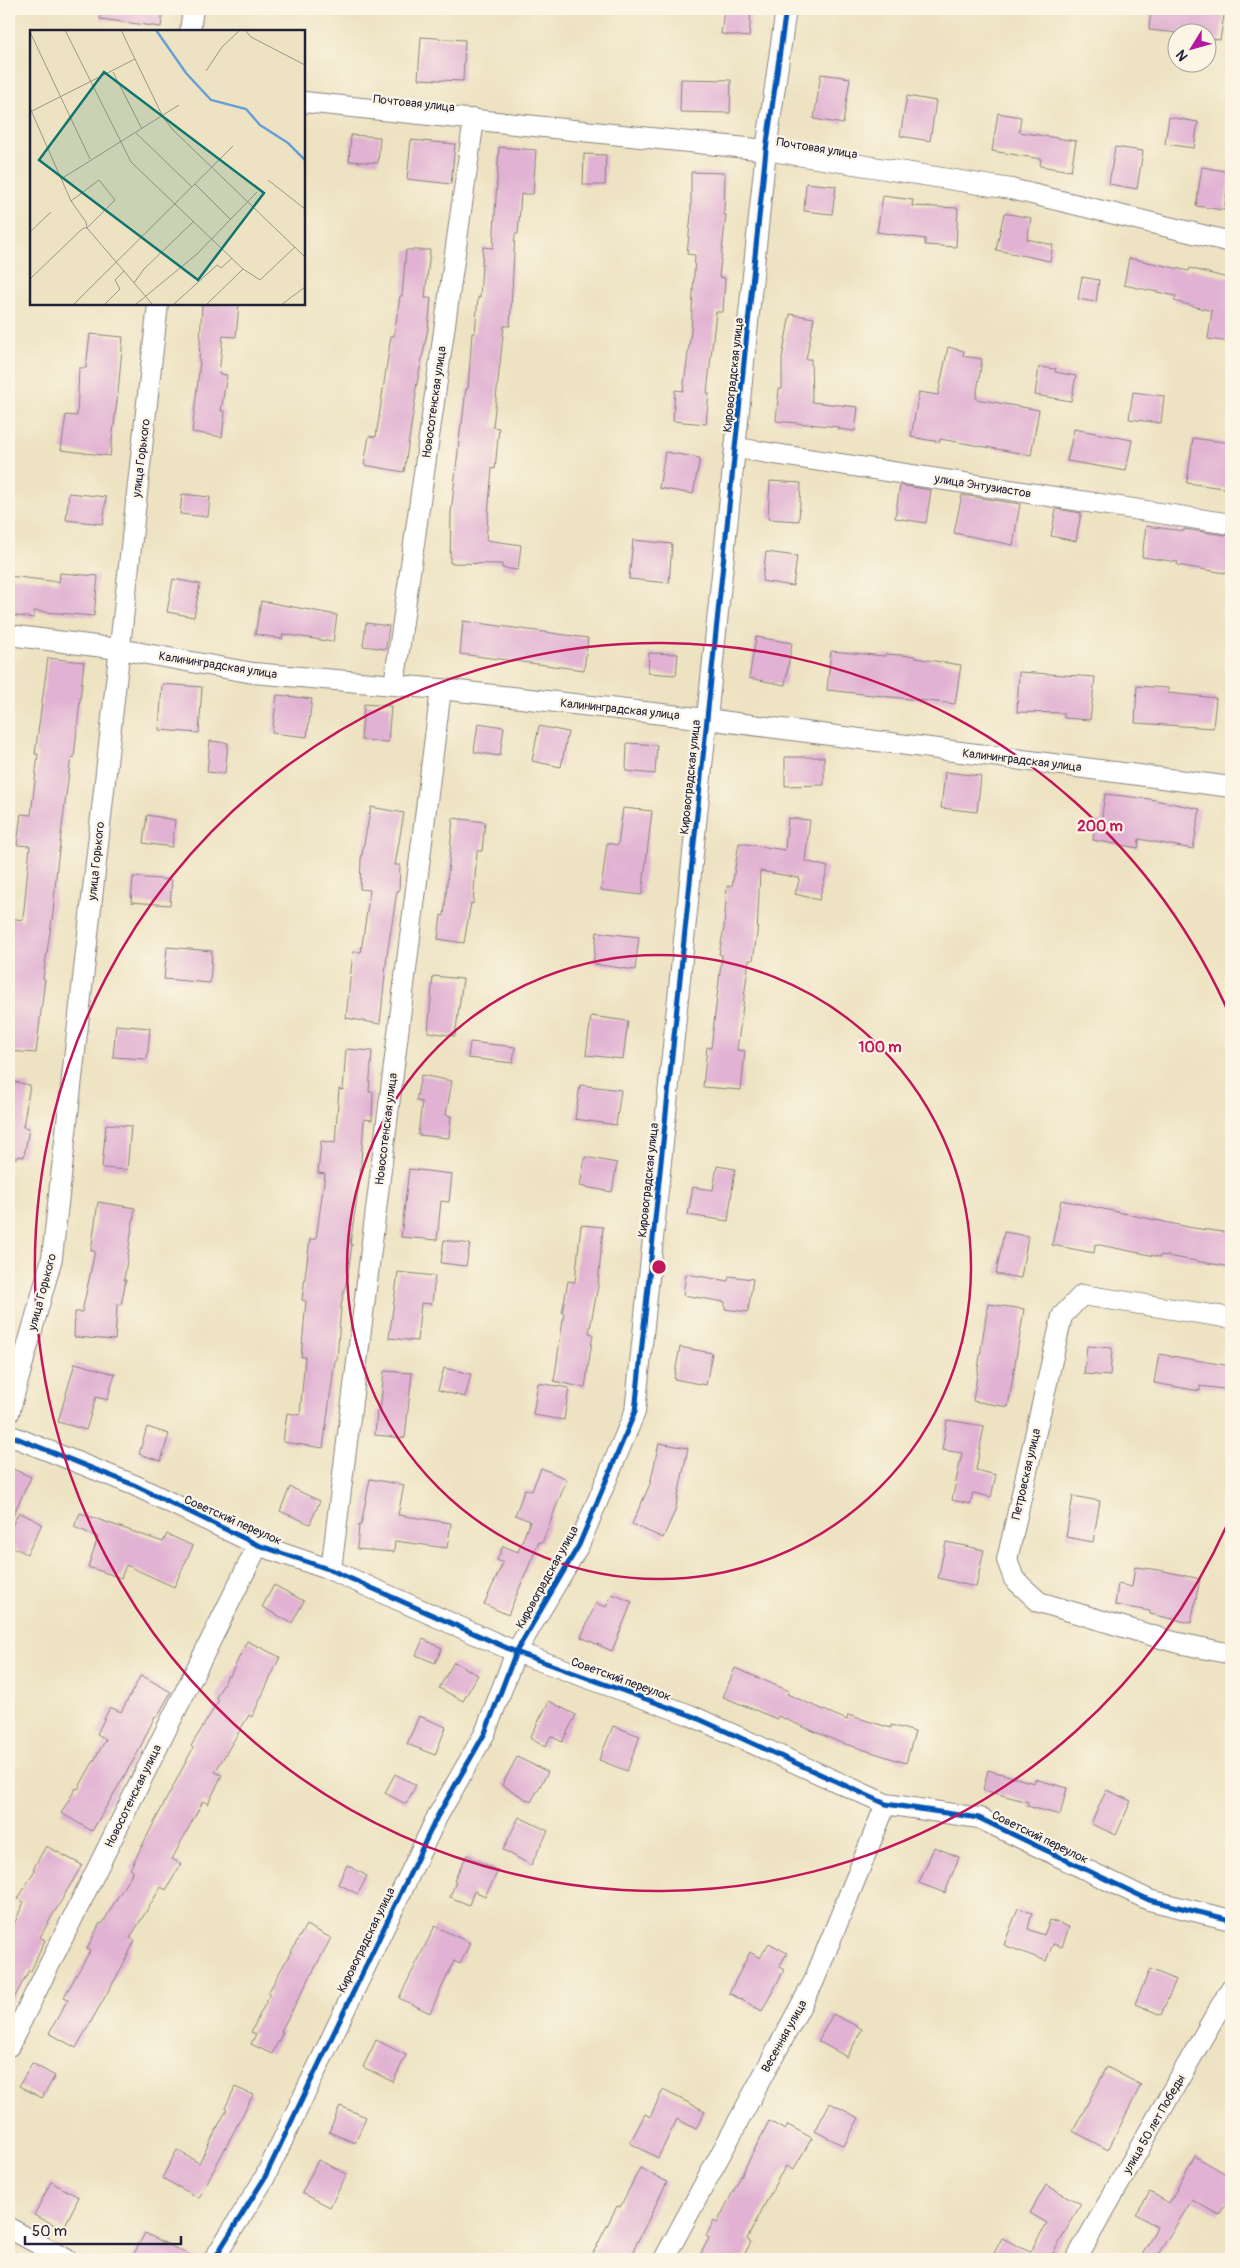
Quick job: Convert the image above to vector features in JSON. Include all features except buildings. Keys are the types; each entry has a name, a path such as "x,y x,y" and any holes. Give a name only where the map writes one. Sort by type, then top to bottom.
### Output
{"street":[{"path":"190,30 193,9"},
{"name":"Кировоградская улица","path":"214,2259 264,2180 437,1817 485,1733 516,1652 579,1546 635,1412 766,150 786,9"},
{"name":"Почтовая улица","path":"305,102 766,150 1011,189 1231,242"},
{"name":"Новосотенская улица","path":"394,685 474,119"},
{"name":"улица Горького","path":"9,1413 52,1258 158,305"},
{"name":"улица Энтузиастов","path":"736,448 1231,524"},
{"name":"Калининградская улица","path":"9,635 119,649 253,672 441,689 706,719 1231,787"},
{"name":"Новосотенская улица","path":"331,1570 441,689"},
{"name":"Петровская улица","path":"1231,1318 1082,1295 1062,1316 1007,1560 1014,1579 1039,1602 1174,1642 1231,1654"},
{"name":"Советский переулок","path":"9,1435 134,1485 258,1545 331,1570 516,1652 690,1715 886,1804 979,1818 1149,1900 1231,1920"},
{"name":"Новосотенская улица","path":"9,2046 258,1545"},
{"name":"Весенняя улица","path":"664,2259 813,1983 886,1804"},
{"name":"улица 50 лет Победы","path":"1076,2259 1231,1988"},
{"path":"9,2228 66,2259"}],"cycle path":[{"path":"214,2259 264,2179 437,1817 485,1733 516,1652 579,1545 635,1412 766,150 786,9"},
{"path":"9,1435 134,1485 258,1545 331,1570 516,1652 690,1715 886,1804 979,1818 1149,1900 1231,1920"}]}
